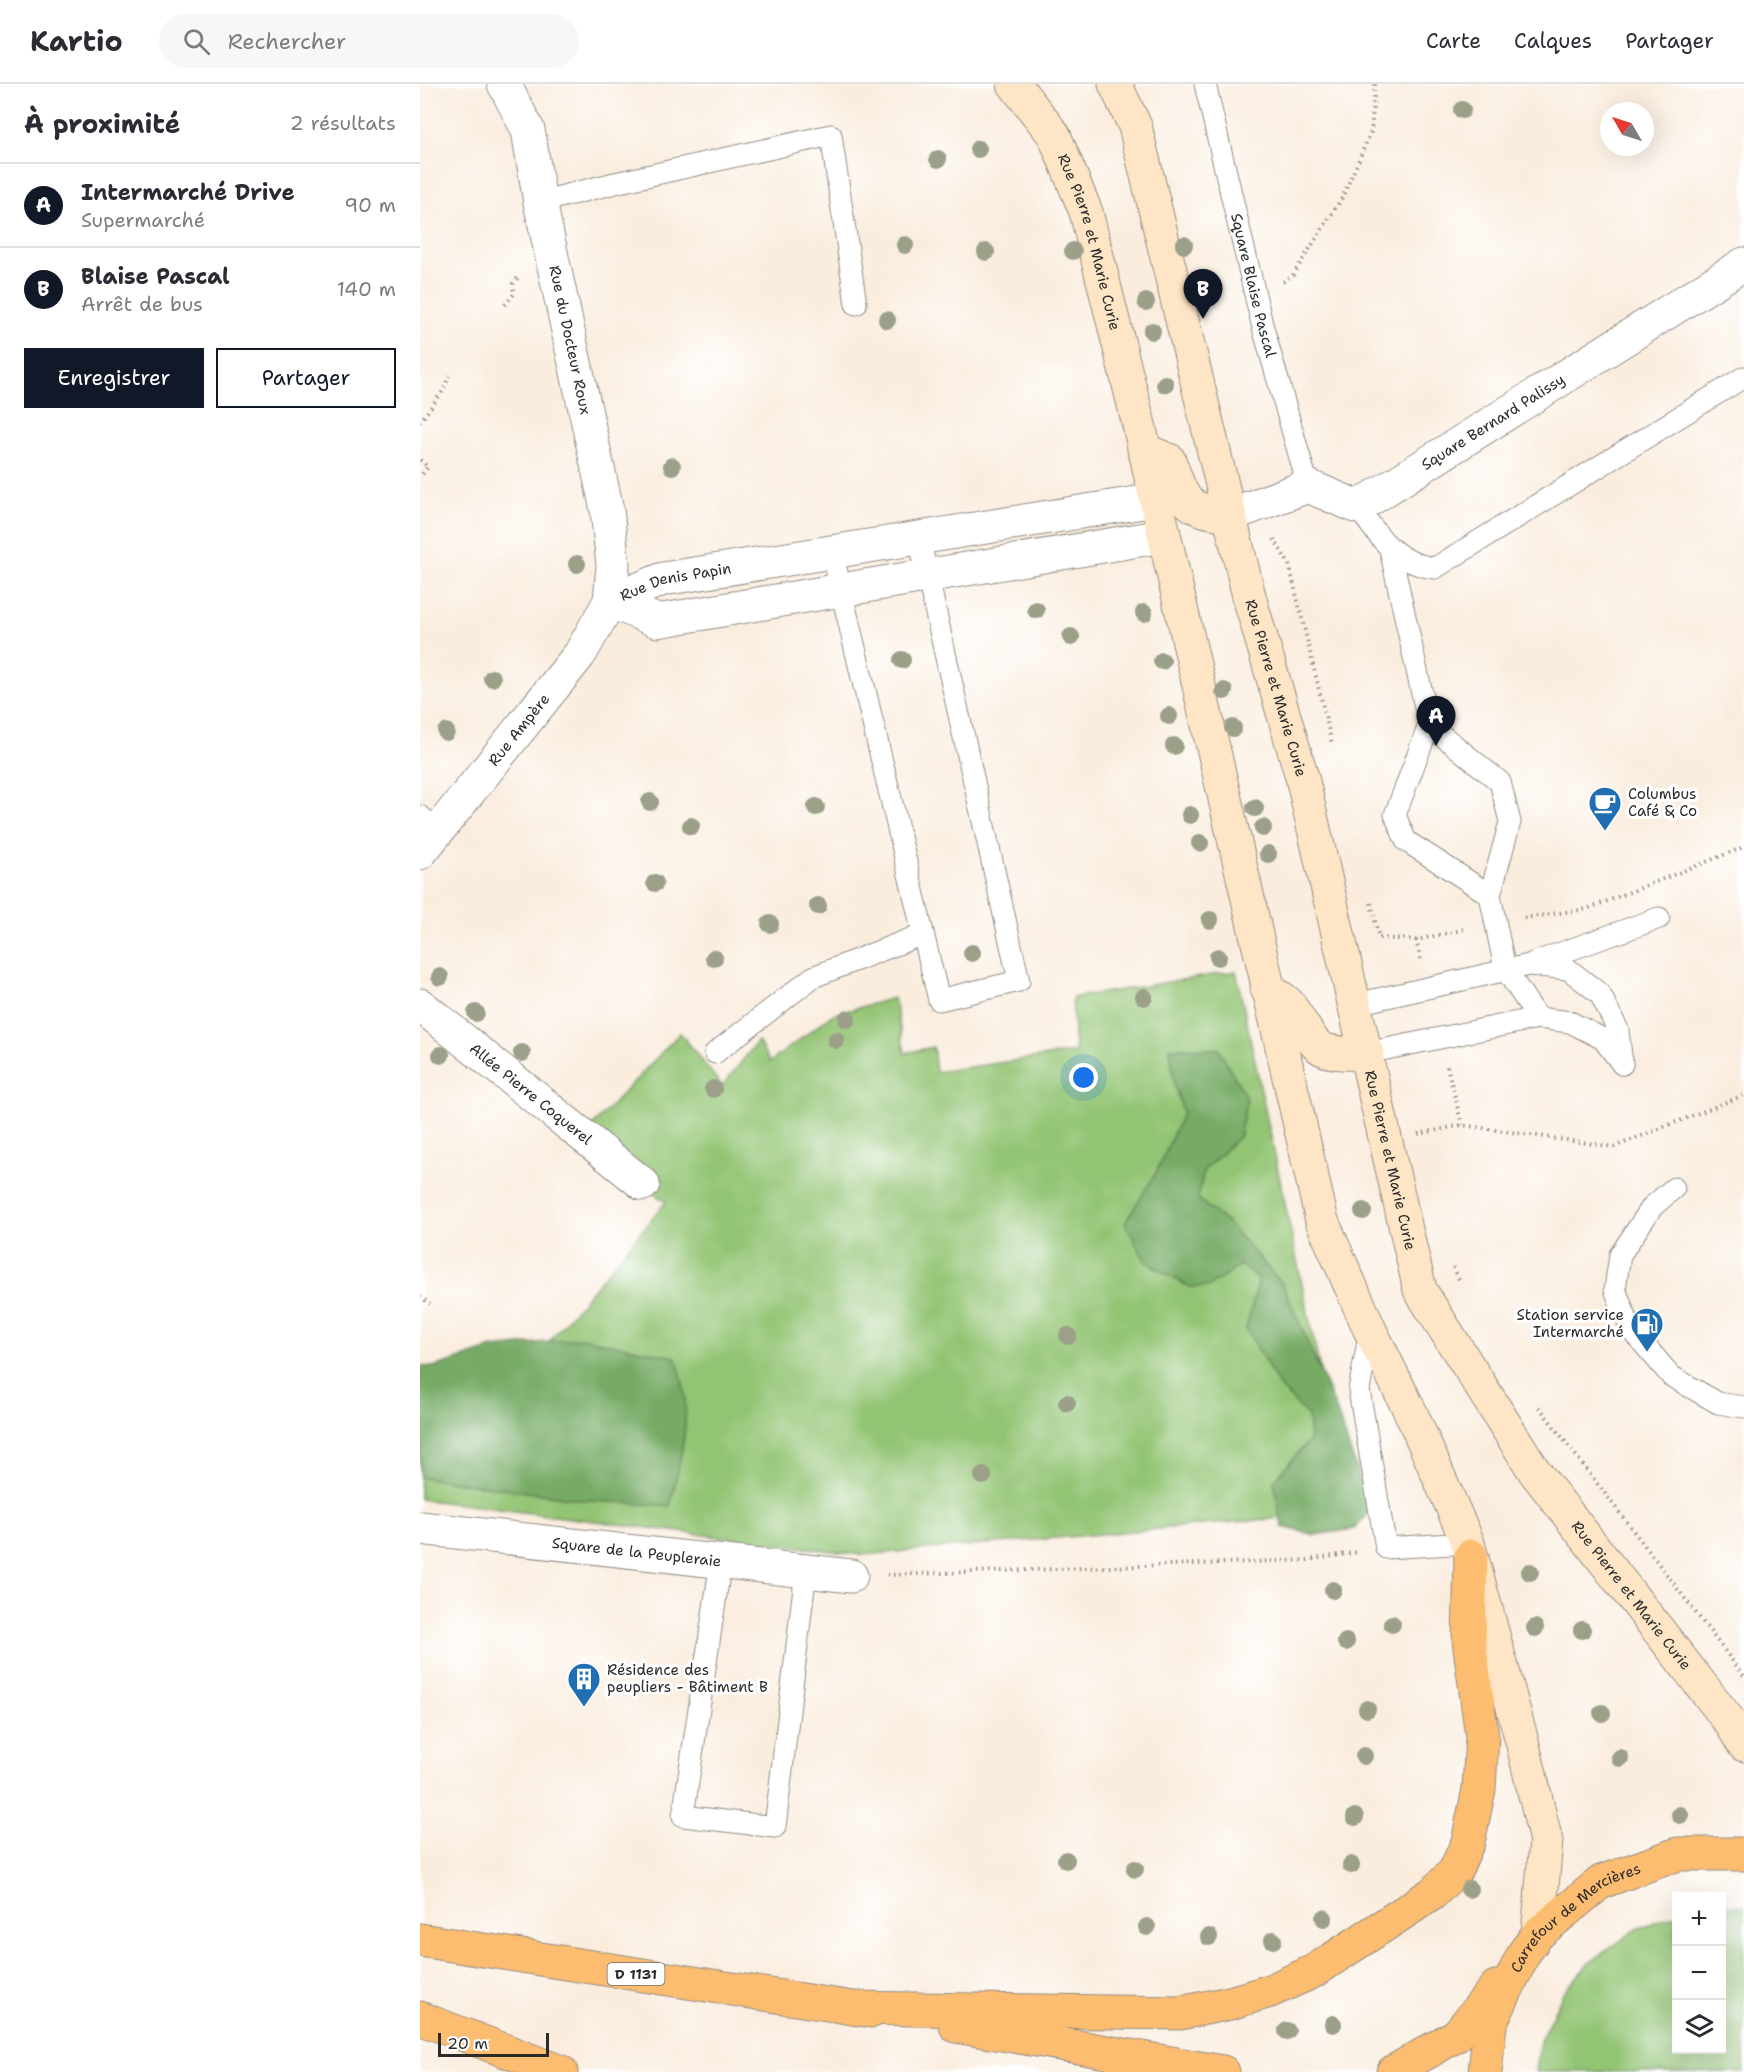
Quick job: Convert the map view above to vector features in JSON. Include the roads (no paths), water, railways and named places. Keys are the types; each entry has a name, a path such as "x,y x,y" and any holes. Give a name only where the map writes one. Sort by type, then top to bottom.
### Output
{"main road":[{"name":"Rue Pierre et Marie Curie","path":"1014,84 1054,135 1086,212 1144,450 1322,1221 1370,1330 1411,1413 1469,1549 1522,1741 1546,1840 1531,1943"},
{"name":"Rue Pierre et Marie Curie","path":"1115,84 1135,126 1242,511 1250,600 1302,777 1367,1053 1402,1137 1420,1290 1535,1472 1739,1733"},
{"path":"1144,450 1169,460 1183,498 1201,512 1242,511"},
{"path":"1267,989 1290,1004 1310,1041 1322,1049 1338,1054 1367,1053"},
{"path":"852,2008 1180,2013 1260,1994 1314,1971 1432,1894 1455,1871 1468,1842 1479,1789 1482,1736 1469,1640 1469,1549"},
{"name":"Carrefour de Mercières","path":"1485,2072 1490,2024 1531,1943 1601,1882 1678,1854 1744,1854"},
{"name":"D 1131","path":"420,1940 852,2008"},
{"path":"1393,2072 1457,2035 1531,1943"},
{"path":"852,2008 1223,2072"},
{"path":"420,2018 561,2072"}],"street":[{"name":"Rue du Docteur Roux","path":"504,84 528,130 540,202 607,510 613,565 610,601"},
{"name":"Square Bernard Palissy","path":"1358,507 1744,264"},
{"path":"1242,511 1308,486 1358,507"},
{"name":"Rue Denis Papin","path":"610,601 663,579 1155,500"},
{"name":"Rue Denis Papin","path":"610,601 657,621 1163,536"},
{"name":"Rue Ampère","path":"426,833 580,654 610,601"},
{"name":"Allée Pierre Coquerel","path":"420,1005 643,1184"},
{"name":"Square de la Peupleraie","path":"420,1528 851,1576"}],"lane":[{"name":"Square Blaise Pascal","path":"1205,84 1257,300 1308,486"},
{"path":"540,202 831,135 856,303"},
{"path":"1358,507 1378,538 1390,549 1417,566 1435,568 1744,377"},
{"path":"832,552 939,1000 1019,981 918,538"},
{"path":"1390,549 1429,725 1395,815 1406,841 1490,895"},
{"path":"1429,725 1500,782 1510,822 1490,895 1494,922 1505,969 1538,1018"},
{"path":"1356,1004 1528,964 1659,918"},
{"path":"715,1053 813,976 923,934"},
{"path":"1367,1053 1538,1018 1570,1022 1603,1039 1622,1064 1618,1030 1600,994 1568,969 1528,964"},
{"path":"1674,1188 1652,1207 1620,1255 1615,1289 1630,1328 1671,1376 1718,1403 1744,1407"},
{"path":"1370,1330 1359,1390 1386,1548 1469,1549"},
{"path":"721,1561 683,1816 775,1827 806,1571"}],"place":[{"name":"Blaise Pascal","path":"1203,319"},
{"name":"Intermarché Drive","path":"1436,746"},
{"name":"Columbus Café & Co","path":"1605,832"},
{"name":"Station service Intermarché","path":"1647,1353"},
{"name":"Résidence des peupliers - Bâtiment B","path":"584,1708"}]}
